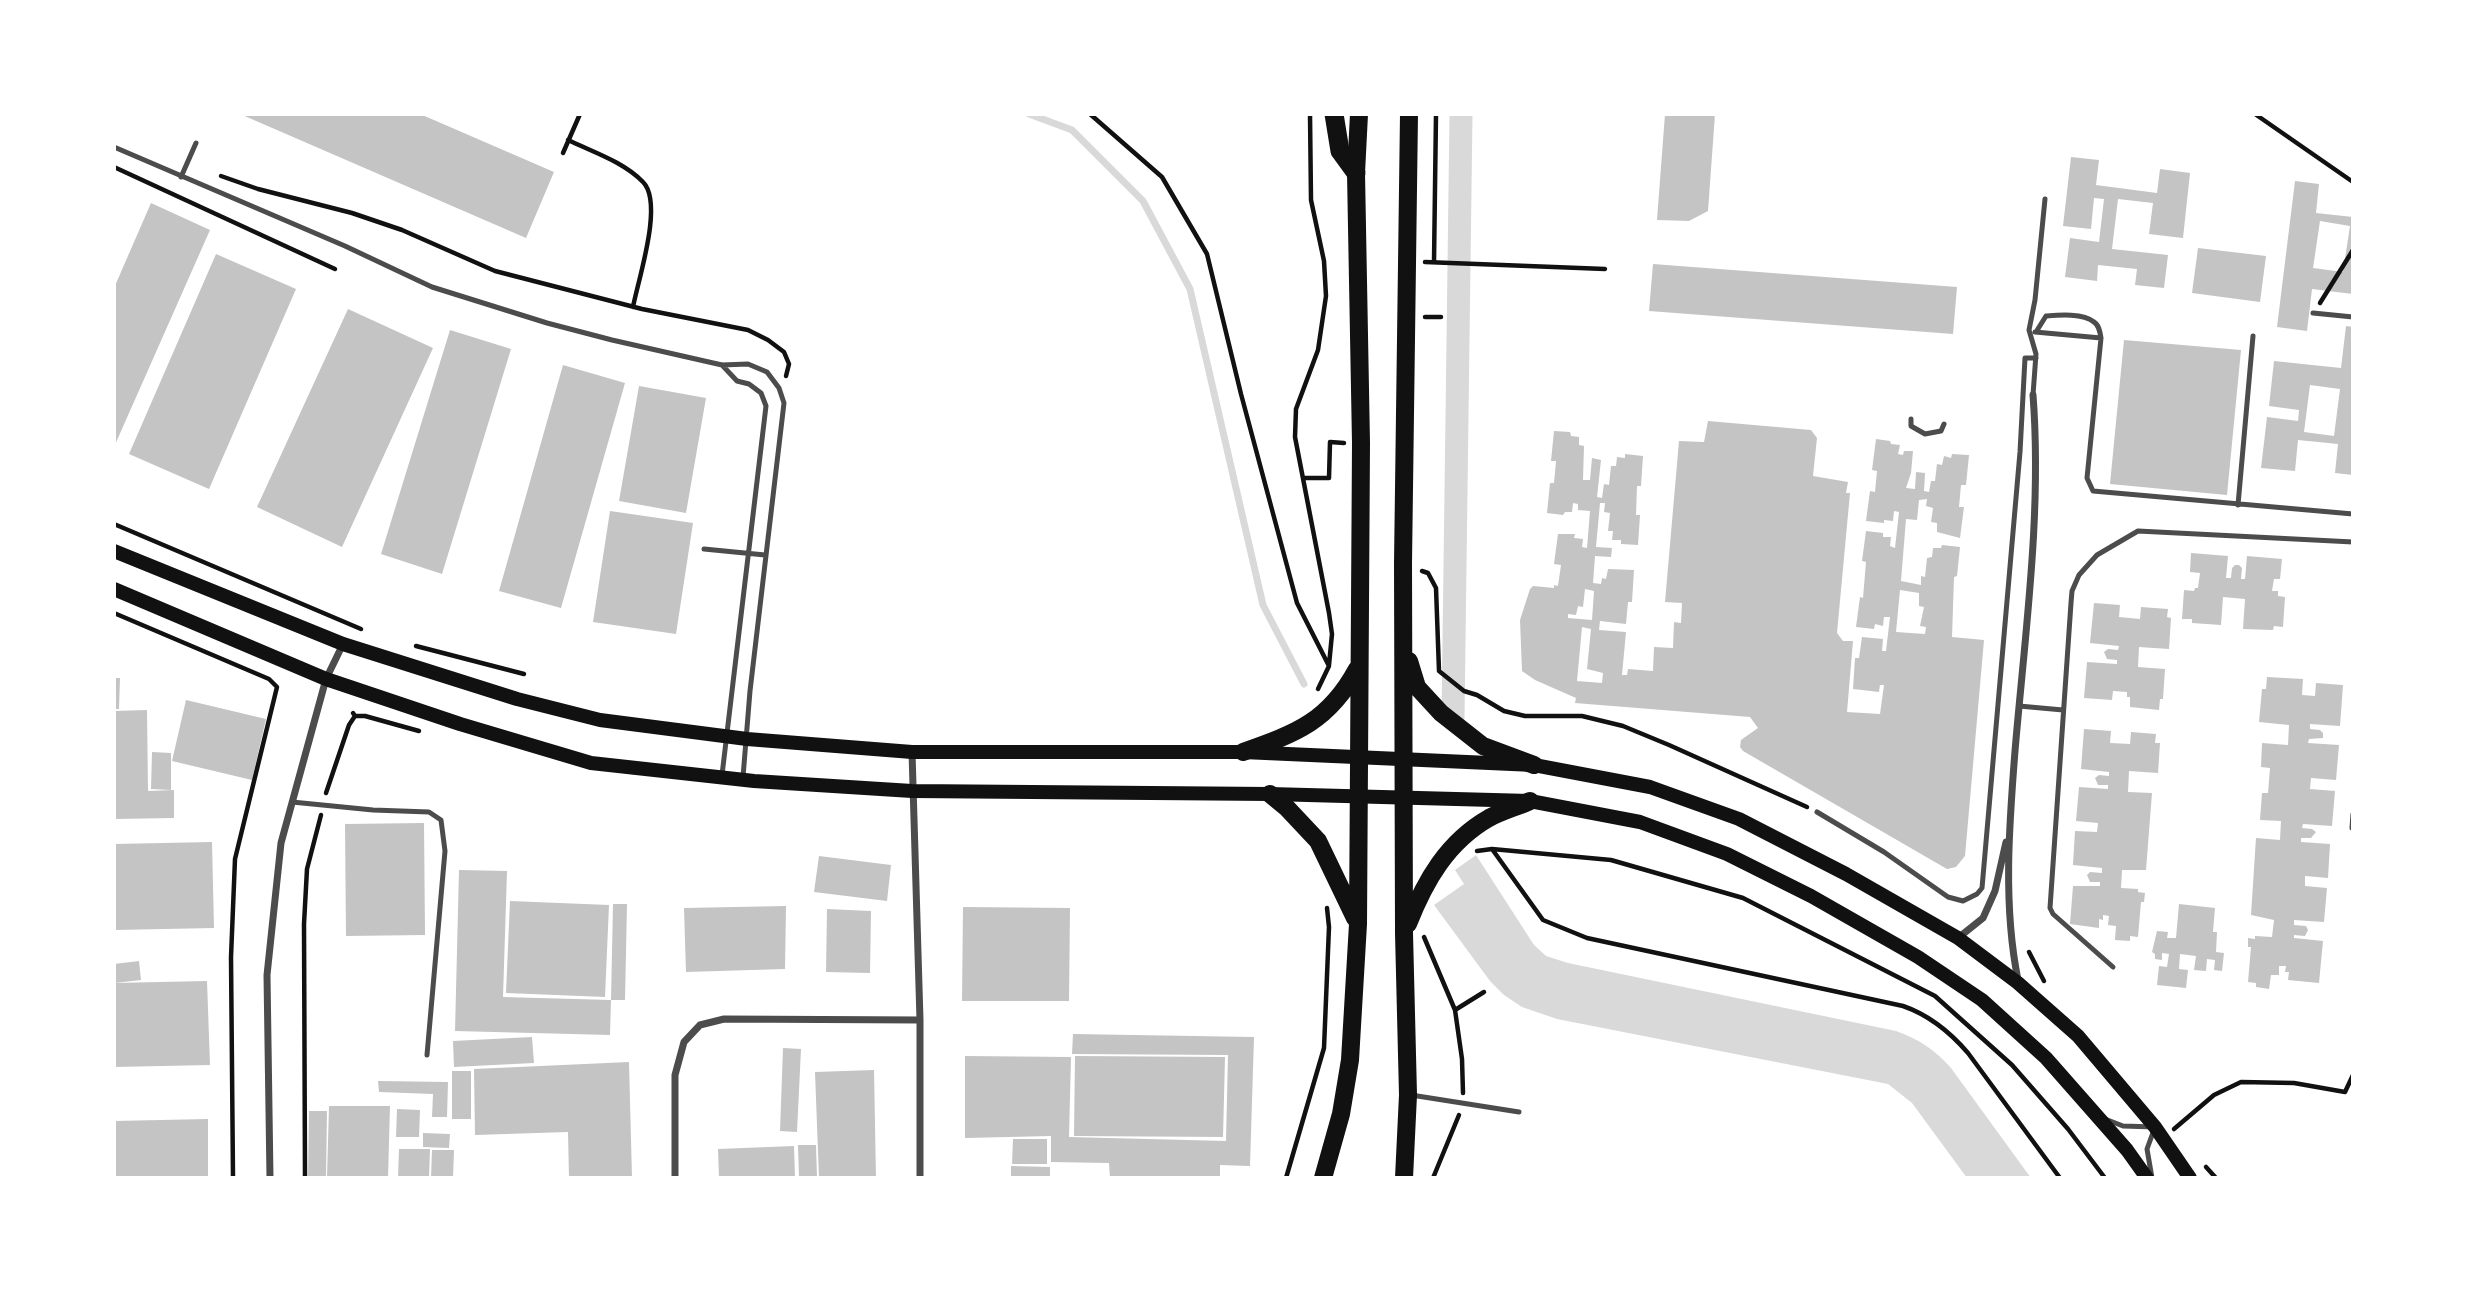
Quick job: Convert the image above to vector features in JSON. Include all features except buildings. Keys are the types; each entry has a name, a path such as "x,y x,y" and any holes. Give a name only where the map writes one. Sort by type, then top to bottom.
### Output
{"highway":[{"path":"1335,114 1340,150 1356,173"}],"main road":[{"path":"1323,1178 1341,1114 1350,1060 1358,924 1361,443 1356,173 1359,114"},
{"path":"1404,1178 1408,1095 1404,933 1403,563 1409,114"},
{"path":"114,551 343,644 517,699 600,720 727,737 912,752 1243,752 1534,765 1650,787 1739,819 1846,874 1958,937 2018,983 2078,1036 2155,1127 2190,1178"},
{"path":"114,589 326,679 591,763 743,780 912,791 1270,794 1530,802 1640,822 1727,854 1844,914 1917,957 1982,1000 2046,1058 2150,1178"},
{"path":"1403,644 1418,687 1441,713 1483,746 1534,765"},
{"path":"1243,752 1278,740 1310,724 1344,692 1359,666"},
{"path":"1270,794 1318,841 1358,924"},
{"path":"1404,933 1420,892 1438,863 1458,839 1490,817 1530,802"}],"street":[{"path":"1958,937 1983,918 1995,891 2008,831 2034,517 2037,443 2033,395"},
{"path":"270,1178 267,975 281,843 326,679 343,644"},
{"path":"912,752 920,1020 920,1178"},
{"path":"2008,831 2013,954 2018,983"},
{"path":"675,1178 675,1075 684,1042 700,1026 724,1019 920,1020"}],"lane":[{"path":"181,177 196,143"},
{"path":"114,147 345,246 432,287 560,326 722,365 748,364 767,372 779,388 784,403 750,691 743,780"},
{"path":"2033,395 2036,358 2029,330 2035,300 2045,199"},
{"path":"2313,313 2353,317"},
{"path":"2036,332 2046,316 2059,315 2096,323 2101,338 2087,478 2093,491 2353,514"},
{"path":"2029,330 2101,338"},
{"path":"2238,505 2252,336"},
{"path":"1818,812 1884,852 1948,897 1963,901 1977,894 1982,888 2021,452 2025,358 2036,358"},
{"path":"721,778 766,406 761,393 749,384 737,381 722,365"},
{"path":"1911,419 1911,426 1916,432 1925,434 1941,431 1944,424"},
{"path":"2113,967 2053,914 2050,908 2072,591 2079,575 2097,555 2134,533 2148,531 2353,542"},
{"path":"704,549 765,555"},
{"path":"2019,706 2063,710"},
{"path":"292,802 429,812 441,820 445,850 427,1055"},
{"path":"2352,828 2353,814"},
{"path":"1408,1095 1519,1112"},
{"path":"2096,1115 2123,1126 2155,1127 2147,1149 2150,1178"}],"path":[{"path":"563,153 580,114"},
{"path":"1090,114 1162,177 1207,254 1297,603 1329,666"},
{"path":"1310,114 1311,200 1324,261 1326,296 1318,350 1296,409 1294,437 1331,624 1329,666 1314,698"},
{"path":"1436,114 1437,262 1605,269"},
{"path":"2255,114 2353,182"},
{"path":"568,141 629,170 646,184 650,195 651,222 633,307"},
{"path":"187,164 258,189 352,213 402,230 495,271 633,307 748,330 784,352 789,364 779,388"},
{"path":"114,167 335,269"},
{"path":"2313,313 2353,250"},
{"path":"1303,478 1329,478 1330,442 1361,443"},
{"path":"114,524 369,632"},
{"path":"1403,563 1428,573 1436,588 1439,671 1464,691 1477,695 1504,711 1525,716 1582,716 1623,726 1670,744 1818,812"},
{"path":"114,613 269,679 277,687 235,859 231,957 233,1178"},
{"path":"408,644 524,674"},
{"path":"305,1178 304,924 307,869 328,781 354,713"},
{"path":"1469,853 1492,849 1611,860 1743,898 1935,996 2012,1065 2068,1129 2105,1178"},
{"path":"1492,849 1543,920 1587,938 1903,1006 1924,1015 1951,1034 1968,1053 2060,1178"},
{"path":"1424,924 1424,938 1455,1010 1462,1059 1463,1103 1433,1178"},
{"path":"1286,1178 1324,1048 1329,927"},
{"path":"1455,1010 1484,992"},
{"path":"2174,1130 2214,1095 2241,1082 2294,1083 2345,1092 2353,1075"}],"shaded area":[{"path":"1476,855 1534,945 1546,956 1568,963 1896,1031 1919,1041 1933,1050 1951,1068 2031,1178 1967,1178 1912,1103 1888,1084 1557,1019 1522,1007 1490,981 1434,905 1464,884 1455,870"}],"waterway":[{"path":"1029,114 1072,130 1143,201 1190,289 1263,605 1304,684"},
{"path":"1453,717 1461,114"}]}
